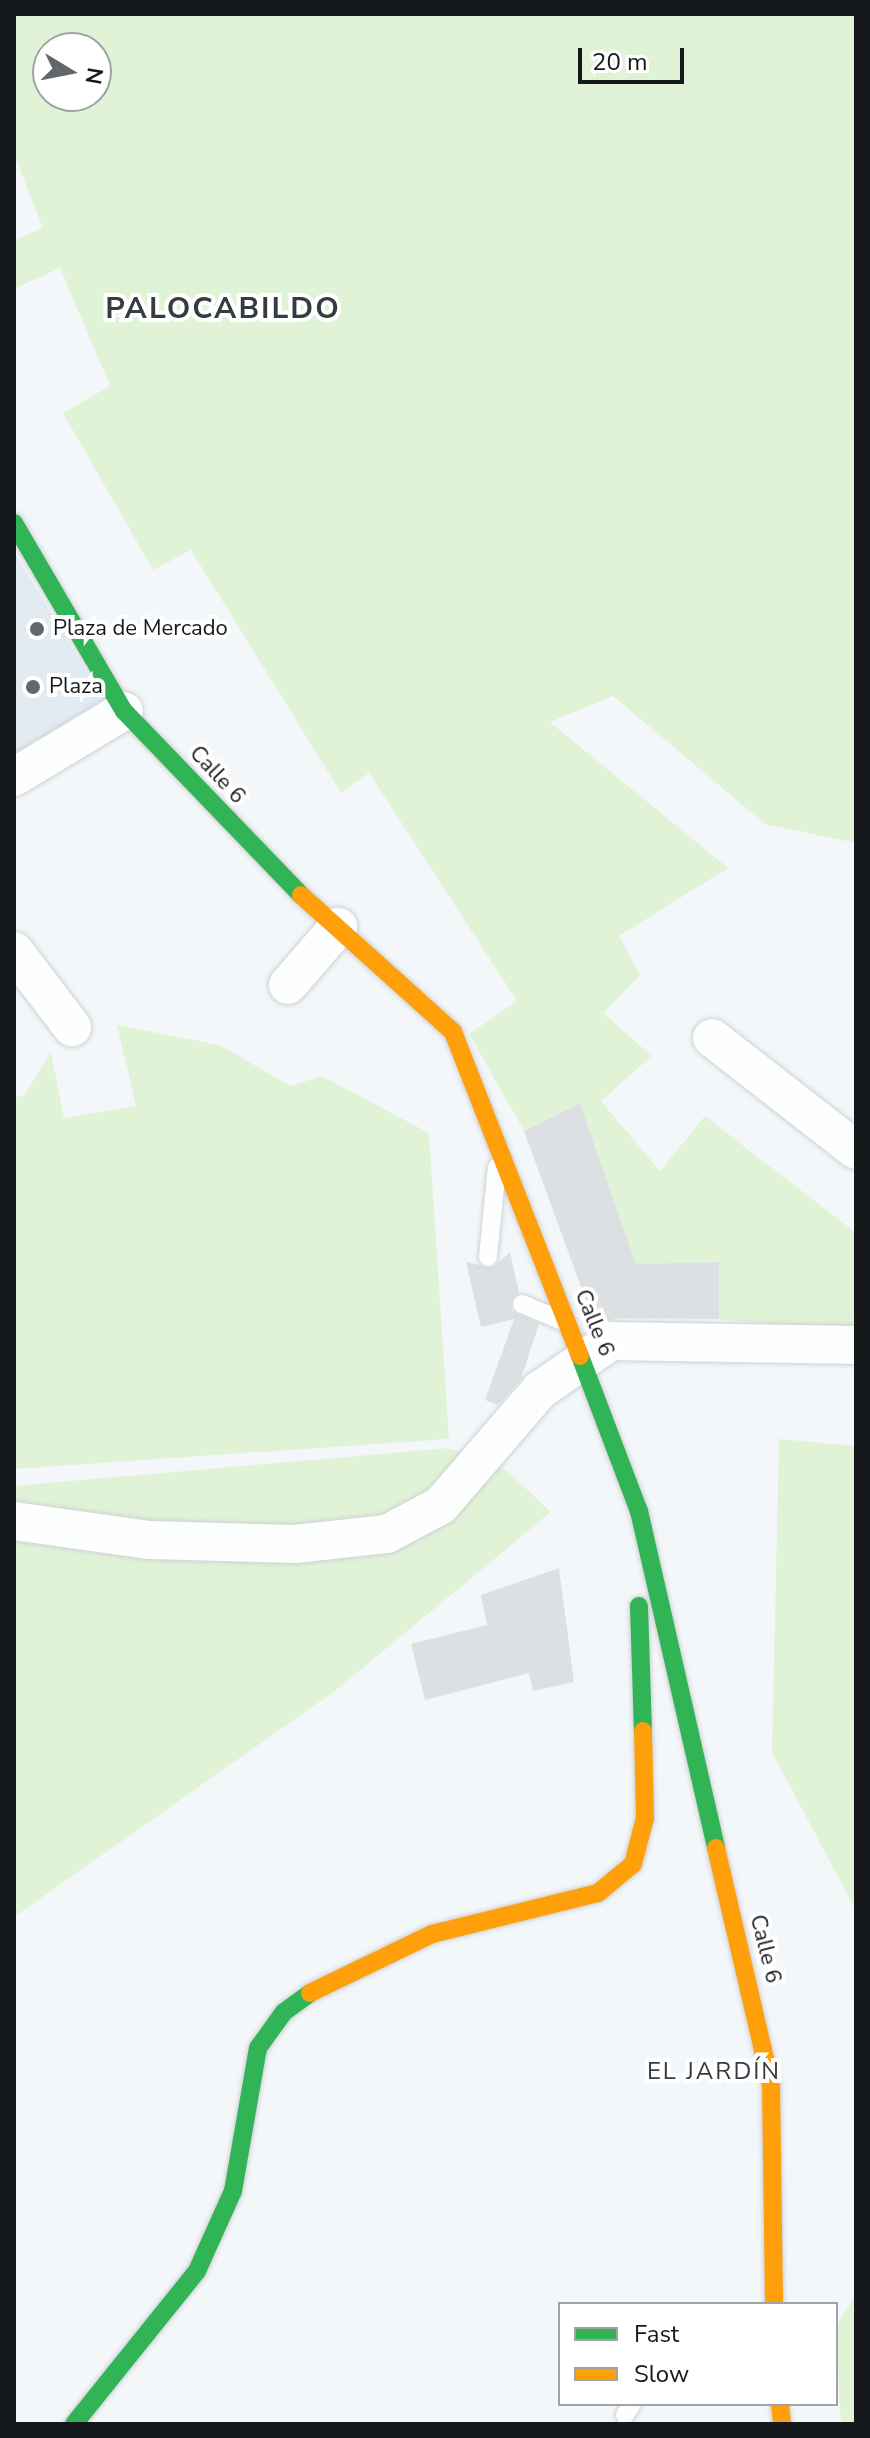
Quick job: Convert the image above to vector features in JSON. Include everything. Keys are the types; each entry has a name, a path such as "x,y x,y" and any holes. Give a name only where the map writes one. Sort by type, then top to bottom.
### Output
{"street":[{"name":"Calle 6","path":"14,523 124,711 289,885 453,1032 583,1359 639,1511 771,2085 774,2302"},
{"path":"14,777 124,711"},
{"path":"288,985 338,927"},
{"path":"14,951 72,1027"},
{"path":"712,1038 856,1150"},
{"path":"14,1521 150,1540 295,1544 387,1534 441,1505 540,1390 583,1359 625,1338 856,1345"},
{"path":"74,2424 197,2271 216,2236 233,2191 258,2048 284,2012 316,1988 432,1934 598,1893 633,1864 645,1818 639,1511"}],"lane":[{"path":"488,1257 499,1152"},
{"path":"522,1304 569,1324"}],"shaded area":[{"name":"Plaza de Mercado","path":"14,552 108,707 14,764"}],"green space":[{"path":"14,14 856,14 856,843 765,824 613,696 550,722 728,868 619,936 640,975 603,1013 652,1056 601,1101 660,1171 705,1116 856,1233 856,1333 719,1319 719,1262 636,1264 580,1103 524,1131 469,1034 517,1001 369,773 341,793 191,550 153,570 63,413 110,386 60,268 14,289 14,240 43,228 14,154"},
{"path":"117,1025 220,1045 290,1086 322,1076 429,1133 449,1439 14,1469 14,1094 23,1097 51,1052 64,1118 136,1106"},
{"path":"779,1439 856,1446 856,1911 772,1752"},
{"path":"449,1448 506,1470 551,1512 335,1691 14,1917 14,1486"},
{"path":"856,2294 856,2424 841,2424 838,2324"}],"building":[{"path":"580,1103 636,1264 719,1262 719,1319 618,1318 595,1325 524,1131"},
{"path":"510,1252 519,1293 511,1300 512,1311 539,1324 521,1379 498,1405 485,1400 514,1319 481,1327 466,1262 492,1268"},
{"path":"559,1568 574,1682 533,1691 529,1673 425,1700 411,1644 487,1625 481,1595"}],"traffic: fast":[{"path":"14,523 124,711 301,895"},
{"path":"580,1356 639,1511 716,1848"},
{"path":"639,1606 643,1731"},
{"path":"74,2424 197,2271 233,2191 258,2048 284,2012 310,1993"}],"traffic: slow":[{"path":"301,895 453,1032 580,1356"},
{"path":"310,1993 432,1934 598,1893 633,1864 645,1818 643,1731"},
{"path":"716,1848 771,2085 774,2302"},
{"path":"780,2406 782,2424"}],"place":[{"name":"Plaza de Mercado","path":"37,629"},
{"name":"Plaza","path":"33,687"}],"district":[{"name":"PALOCABILDO","path":"223,309"},
{"name":"EL JARDÍN","path":"714,2072"}]}
